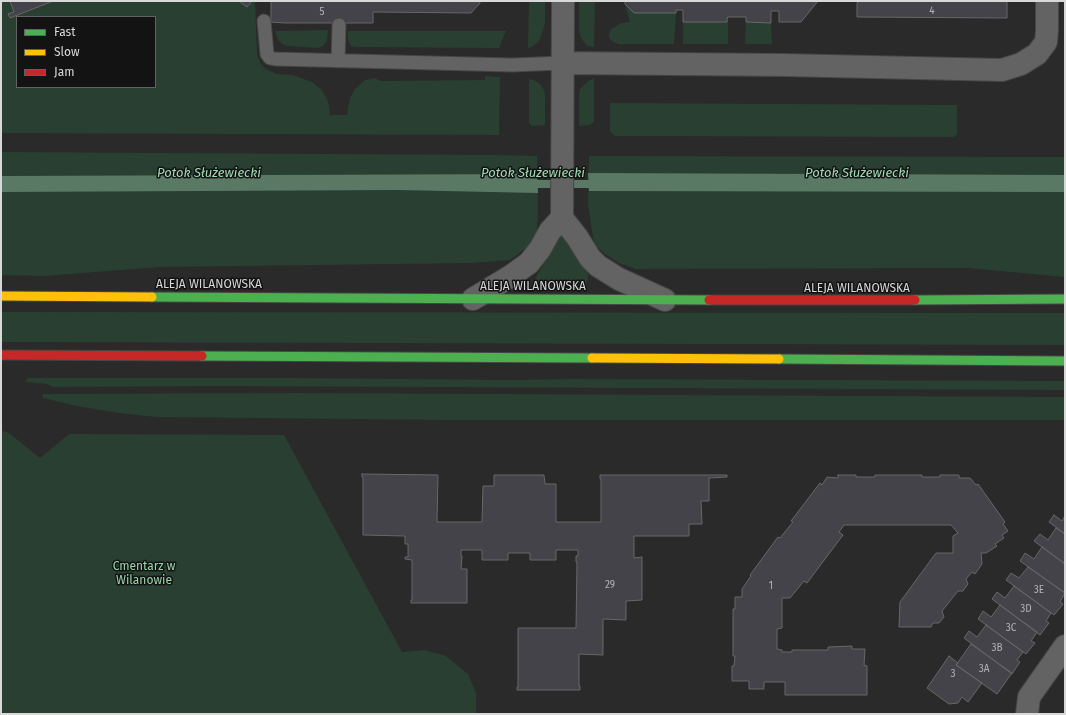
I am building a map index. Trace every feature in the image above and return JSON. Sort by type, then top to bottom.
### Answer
[{"type":"main road","name":"ALEJA WILANOWSKA","points":[[1,296],[870,301],[1065,299]]},
{"type":"main road","points":[[1,355],[1065,361]]},
{"type":"street","points":[[562,1],[562,211],[590,258],[598,266],[619,279],[664,300]]},
{"type":"street","points":[[562,63],[784,65],[1002,70],[1021,64],[1037,54],[1046,42],[1047,1]]},
{"type":"street","points":[[473,299],[511,276],[529,263],[540,249],[562,211]]},
{"type":"street","points":[[1027,714],[1029,697],[1065,646]]},
{"type":"lane","points":[[264,21],[267,54],[270,58],[281,60],[512,65],[562,63]]},
{"type":"lane","points":[[338,61],[340,25]]},
{"type":"green space","points":[[1,1],[10,1],[14,12],[53,1],[239,1],[247,7],[252,1],[255,1],[257,54],[260,63],[266,69],[276,74],[293,75],[312,82],[321,89],[327,99],[330,115],[347,115],[350,98],[355,89],[365,80],[375,78],[380,81],[485,80],[485,76],[500,77],[499,135],[1,133]]},
{"type":"green space","points":[[529,1],[545,1],[545,22],[539,41],[528,48]]},
{"type":"green space","points":[[579,1],[595,1],[594,47],[587,46],[581,38],[579,32]]},
{"type":"green space","points":[[625,4],[634,13],[676,13],[674,44],[618,44],[612,41],[609,36],[610,30],[621,23],[630,22]]},
{"type":"green space","points":[[728,17],[728,44],[683,44],[683,22],[726,22]]},
{"type":"green space","points":[[746,22],[771,23],[772,44],[745,44]]},
{"type":"green space","points":[[328,30],[327,41],[323,46],[318,48],[288,46],[282,44],[278,40],[275,31]]},
{"type":"green space","points":[[348,31],[506,31],[499,48],[355,47],[351,46],[348,39]]},
{"type":"green space","points":[[594,78],[594,122],[590,125],[579,126],[580,89],[588,81]]},
{"type":"green space","points":[[529,79],[540,84],[544,90],[545,125],[532,126],[529,122]]},
{"type":"green space","points":[[610,103],[957,105],[957,134],[954,137],[616,136],[610,131]]},
{"type":"green space","points":[[1,152],[537,156],[537,232],[527,247],[510,260],[471,263],[160,267],[44,276],[1,275]]},
{"type":"green space","points":[[589,156],[1065,157],[1065,277],[968,268],[636,269],[619,263],[595,245],[588,204]]},
{"type":"green space","points":[[562,232],[588,274],[586,284],[532,284]]},
{"type":"green space","points":[[1,312],[1065,313],[1065,345],[1,342]]},
{"type":"green space","points":[[28,378],[1065,381],[1065,390],[216,386],[53,387],[47,384],[25,382]]},
{"type":"green space","points":[[299,393],[1065,397],[1065,420],[450,420],[156,417],[77,406],[43,398],[43,394]]},
{"type":"green space","name":"Cmentarz w Wilanowie","points":[[1,430],[9,433],[40,458],[69,434],[284,435],[402,652],[425,650],[446,656],[468,674],[476,693],[476,714],[1,714]]},
{"type":"shaded area","points":[[588,173],[1065,175],[1065,192],[589,191]]},
{"type":"shaded area","points":[[537,174],[538,193],[398,190],[1,192],[1,176]]},
{"type":"building","points":[[10,1],[53,1],[10,18],[8,14],[14,12]]},
{"type":"building","points":[[239,1],[252,1],[247,7]]},
{"type":"building","points":[[271,1],[480,1],[480,3],[471,13],[373,12],[373,23],[285,23],[271,22]]},
{"type":"building","points":[[625,1],[818,1],[801,22],[779,22],[779,11],[771,11],[771,23],[746,22],[746,17],[728,17],[727,22],[683,22],[683,10],[676,10],[676,13],[634,13],[625,4]]},
{"type":"building","points":[[858,1],[1007,1],[1007,18],[857,17]]},
{"type":"building","points":[[362,474],[438,475],[437,522],[482,522],[483,486],[494,486],[494,475],[544,475],[545,484],[556,484],[556,522],[601,522],[600,475],[727,475],[727,477],[709,478],[709,501],[701,501],[702,524],[689,524],[689,536],[634,536],[634,558],[642,557],[642,600],[626,601],[626,620],[603,619],[603,655],[579,654],[580,690],[517,690],[518,628],[576,628],[576,556],[578,556],[578,550],[556,550],[556,560],[530,560],[530,553],[508,553],[508,560],[482,560],[482,550],[461,550],[461,569],[467,569],[467,603],[411,603],[412,560],[405,559],[405,557],[408,557],[408,544],[405,544],[405,536],[363,535]]},
{"type":"building","points":[[838,475],[875,477],[875,475],[922,475],[922,477],[940,477],[940,475],[959,475],[959,478],[970,478],[976,485],[978,484],[1005,522],[1003,524],[1008,531],[1002,535],[1004,538],[995,544],[997,546],[986,553],[981,553],[982,564],[975,574],[972,572],[966,579],[968,584],[963,591],[958,591],[942,611],[944,617],[939,623],[933,623],[931,627],[899,627],[900,602],[936,553],[953,553],[953,536],[958,533],[951,525],[844,525],[839,532],[843,535],[807,583],[804,581],[790,598],[782,598],[782,628],[777,629],[777,649],[782,650],[782,652],[792,652],[792,650],[828,650],[828,647],[852,646],[852,649],[865,649],[864,665],[867,666],[867,695],[785,695],[785,682],[764,682],[764,689],[749,689],[749,681],[732,681],[732,666],[734,666],[735,656],[733,656],[733,609],[735,609],[735,597],[742,597],[742,589],[751,576],[750,575],[778,537],[780,538],[793,522],[791,521],[820,483],[822,485],[827,477],[838,478]]},
{"type":"building","points":[[1054,515],[1062,521],[1065,516],[1065,534],[1049,522]]},
{"type":"building","points":[[1056,528],[1065,534],[1065,564],[1034,541],[1040,534],[1048,540]]},
{"type":"building","points":[[1042,547],[1065,564],[1065,593],[1020,561],[1025,553],[1034,559]]},
{"type":"building","points":[[1028,567],[1065,593],[1060,602],[1063,604],[1054,615],[1006,580],[1011,573],[1019,578]]},
{"type":"building","points":[[1014,586],[1051,613],[1046,621],[1049,623],[1040,635],[992,599],[997,592],[1005,598]]},
{"type":"building","points":[[1000,605],[1037,632],[1031,641],[1035,643],[1026,654],[978,619],[983,611],[991,617]]},
{"type":"building","points":[[986,625],[1023,652],[1017,660],[1020,662],[1012,674],[964,638],[969,631],[977,637]]},
{"type":"building","points":[[971,644],[1012,673],[997,694],[956,665]]},
{"type":"building","points":[[949,656],[958,663],[956,665],[982,683],[968,702],[962,697],[958,703],[949,704],[927,688]]},
{"type":"waterway","name":"Potok Służewiecki","points":[[528,184],[598,184]]},
{"type":"traffic: fast","points":[[152,297],[709,300]]},
{"type":"traffic: fast","points":[[915,300],[1065,299]]},
{"type":"traffic: fast","points":[[202,356],[592,358]]},
{"type":"traffic: fast","points":[[779,359],[1065,361]]},
{"type":"traffic: slow","points":[[1,296],[152,297]]},
{"type":"traffic: slow","points":[[592,358],[779,359]]},
{"type":"traffic: jam","points":[[709,300],[915,300]]},
{"type":"traffic: jam","points":[[1,355],[202,356]]}]
